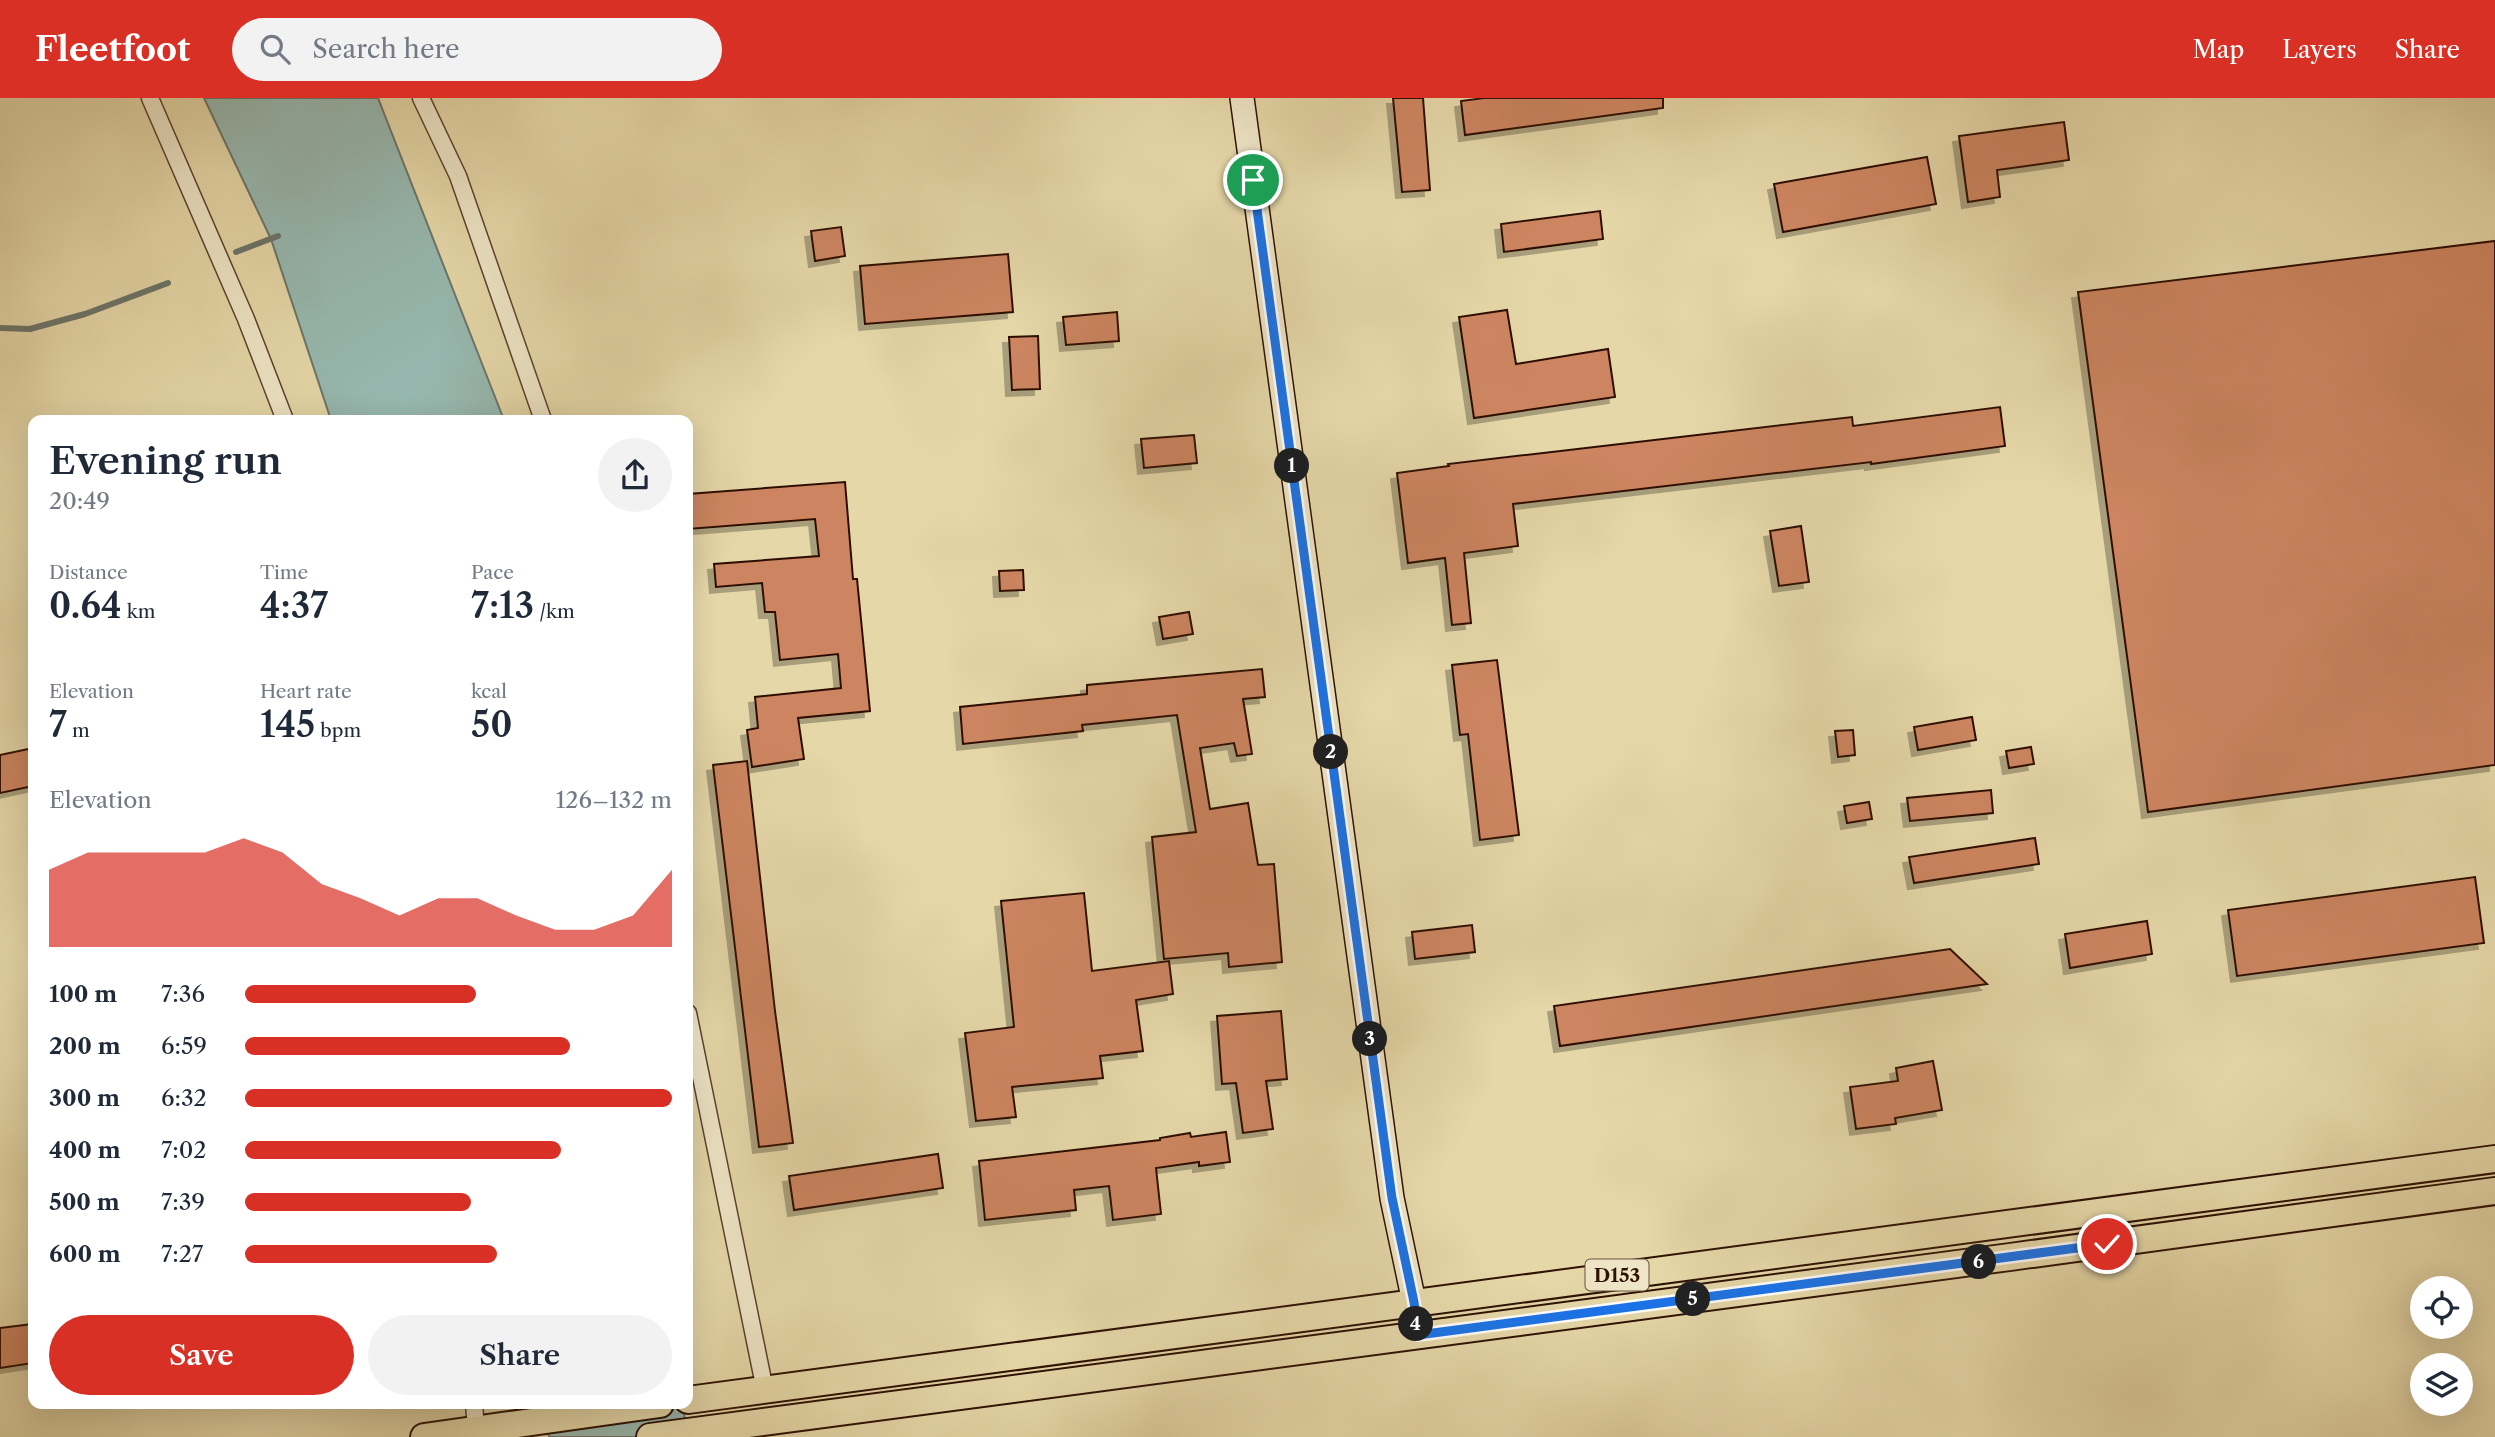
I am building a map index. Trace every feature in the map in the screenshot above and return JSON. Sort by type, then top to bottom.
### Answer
[{"type":"main road","points":[[1242,98],[1392,1198],[1414,1302],[1418,1335]]},
{"type":"main road","name":"D153","points":[[693,1399],[2495,1159]]},
{"type":"main road","name":"D153","points":[[650,1437],[754,1428],[1418,1335],[2010,1258],[2495,1191]]},
{"type":"main road","points":[[424,1437],[475,1416],[507,1424],[622,1409]]},
{"type":"street","points":[[150,98],[246,319],[283,415]]},
{"type":"street","points":[[421,98],[458,176],[541,415]]},
{"type":"street","points":[[693,1043],[752,1391]]},
{"type":"water","points":[[204,98],[378,98],[502,415],[329,415],[271,239]]},
{"type":"water","points":[[546,1409],[684,1409],[687,1437],[549,1437]]},
{"type":"building","points":[[1393,98],[1423,98],[1430,190],[1402,192]]},
{"type":"building","points":[[1484,98],[1663,98],[1663,108],[1465,135],[1461,101]]},
{"type":"building","points":[[2064,122],[2069,160],[1997,170],[2000,197],[1968,202],[1959,136]]},
{"type":"building","points":[[1927,157],[1936,204],[1783,232],[1774,184]]},
{"type":"building","points":[[1600,211],[1603,239],[1504,252],[1501,224]]},
{"type":"building","points":[[841,227],[845,256],[815,261],[811,231]]},
{"type":"building","points":[[2495,241],[2495,765],[2148,812],[2078,292]]},
{"type":"building","points":[[1008,254],[1013,312],[865,324],[860,266]]},
{"type":"building","points":[[1507,310],[1516,364],[1608,349],[1615,397],[1474,418],[1459,317]]},
{"type":"building","points":[[1117,312],[1119,341],[1066,345],[1063,317]]},
{"type":"building","points":[[1038,336],[1040,389],[1012,390],[1009,337]]},
{"type":"building","points":[[2000,407],[2005,446],[1871,464],[1513,504],[1518,546],[1464,553],[1471,623],[1452,625],[1445,558],[1408,563],[1397,473],[1449,466],[1448,464],[1852,417],[1853,426]]},
{"type":"building","points":[[1194,435],[1197,463],[1144,468],[1141,439]]},
{"type":"building","points":[[845,482],[853,579],[857,579],[870,711],[798,718],[804,759],[752,767],[747,730],[758,728],[755,697],[841,688],[838,654],[780,660],[775,612],[765,612],[762,583],[716,587],[714,564],[819,556],[815,519],[693,529],[693,494]]},
{"type":"building","points":[[1801,526],[1809,582],[1779,586],[1770,531]]},
{"type":"building","points":[[1023,570],[1024,590],[1000,591],[999,571]]},
{"type":"building","points":[[1189,612],[1193,634],[1163,639],[1159,617]]},
{"type":"building","points":[[1497,660],[1519,835],[1480,840],[1468,734],[1460,735],[1452,665]]},
{"type":"building","points":[[1262,669],[1265,697],[1243,699],[1252,754],[1237,756],[1234,743],[1200,748],[1210,809],[1248,803],[1258,865],[1274,864],[1282,962],[1229,967],[1228,953],[1164,959],[1152,837],[1196,832],[1177,715],[1082,725],[1083,731],[963,744],[960,707],[1087,694],[1087,685]]},
{"type":"building","points":[[1972,717],[1976,740],[1918,750],[1914,727]]},
{"type":"building","points":[[1853,730],[1855,755],[1838,757],[1835,731]]},
{"type":"building","points":[[2031,747],[2034,764],[2009,768],[2006,751]]},
{"type":"building","points":[[28,749],[28,787],[0,793],[0,755]]},
{"type":"building","points":[[747,761],[793,1143],[759,1147],[713,765]]},
{"type":"building","points":[[1991,790],[1993,813],[1910,821],[1907,798]]},
{"type":"building","points":[[1869,802],[1872,819],[1847,823],[1844,806]]},
{"type":"building","points":[[2035,838],[2039,864],[1914,883],[1909,857]]},
{"type":"building","points":[[2475,877],[2484,943],[2237,976],[2228,910]]},
{"type":"building","points":[[1084,893],[1092,971],[1169,961],[1173,994],[1136,1000],[1143,1051],[1100,1056],[1103,1078],[1012,1087],[1016,1117],[976,1121],[965,1033],[1014,1027],[1001,901]]},
{"type":"building","points":[[2147,921],[2152,954],[2070,968],[2065,934]]},
{"type":"building","points":[[1472,925],[1475,952],[1415,959],[1412,932]]},
{"type":"building","points":[[1950,949],[1987,984],[1560,1046],[1554,1006]]},
{"type":"building","points":[[1281,1011],[1287,1079],[1266,1081],[1273,1129],[1243,1133],[1236,1083],[1222,1084],[1217,1016]]},
{"type":"building","points":[[1933,1061],[1942,1110],[1895,1118],[1896,1124],[1856,1129],[1850,1087],[1898,1081],[1896,1068]]},
{"type":"building","points":[[1226,1132],[1230,1162],[1199,1166],[1199,1162],[1156,1168],[1161,1214],[1113,1220],[1109,1186],[1074,1190],[1076,1210],[985,1220],[979,1161],[1160,1140],[1190,1133],[1191,1137]]},
{"type":"building","points":[[938,1154],[943,1188],[794,1210],[789,1176]]},
{"type":"building","points":[[28,1325],[28,1364],[0,1368],[0,1328]]},
{"type":"waterway","points":[[236,252],[278,236]]},
{"type":"waterway","points":[[0,328],[30,329],[85,314],[168,283]]},
{"type":"route","points":[[1253,180],[1392,1198],[1414,1302],[1418,1335],[2107,1244]]}]
